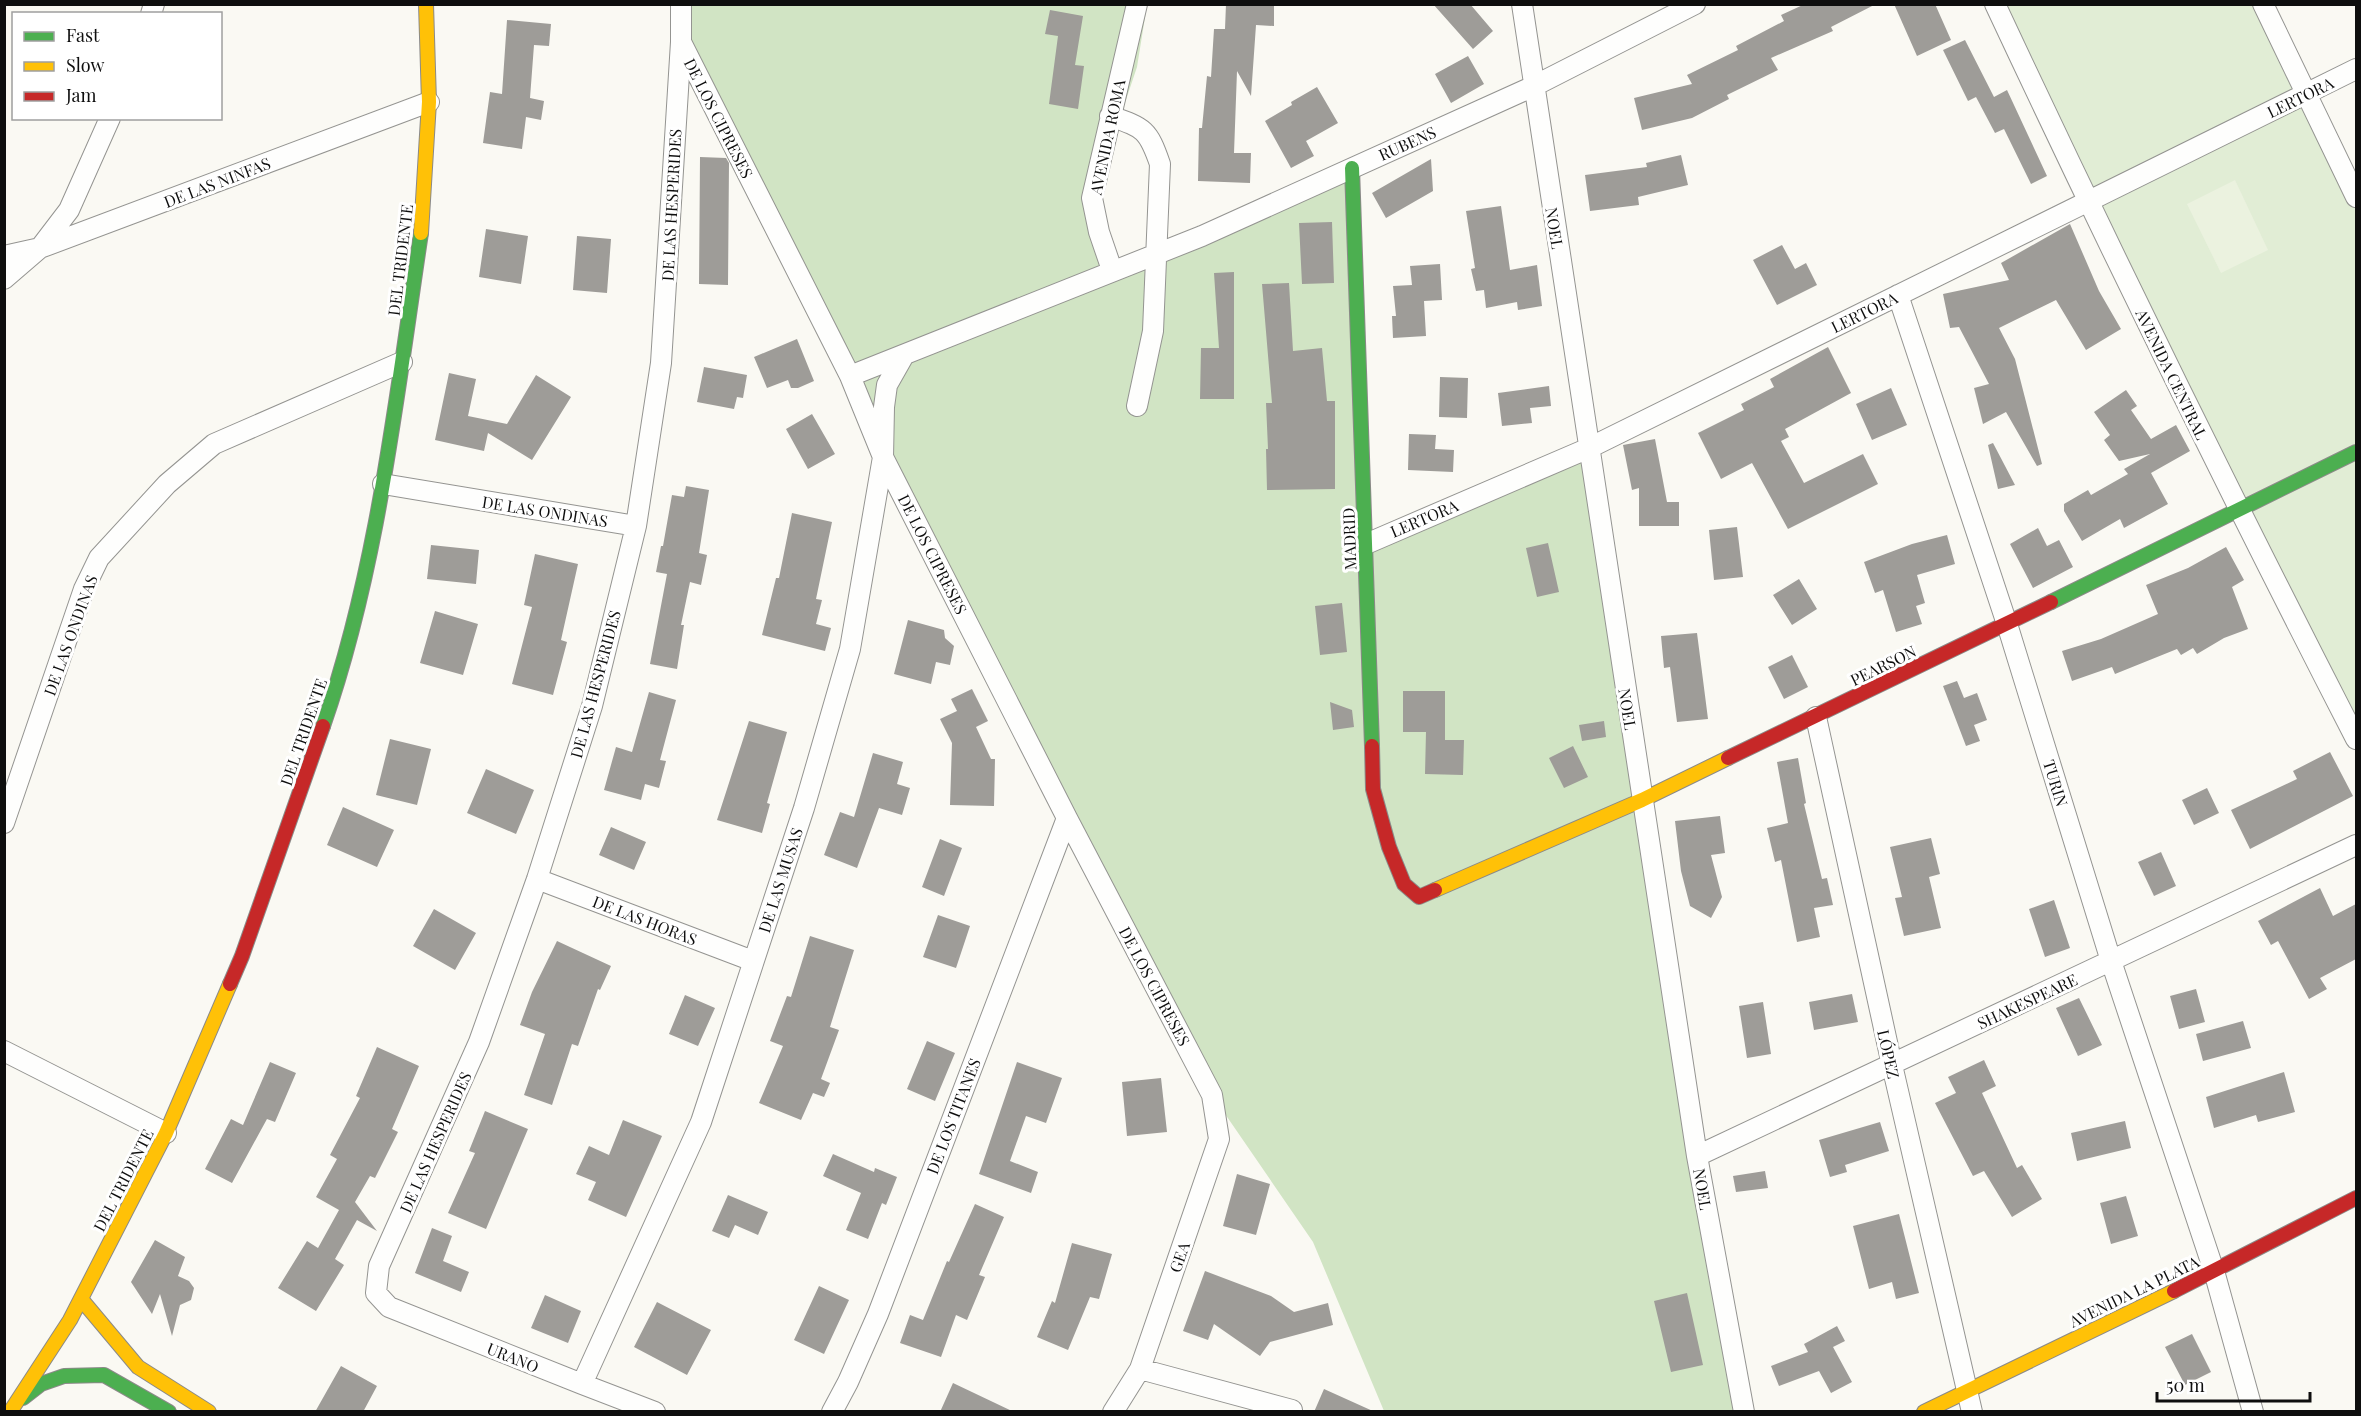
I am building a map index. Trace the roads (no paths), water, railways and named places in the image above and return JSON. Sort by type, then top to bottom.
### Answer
[{"type":"main road","name":"DEL TRIDENTE","points":[[13,1407],[81,1299],[166,1133],[242,956],[333,697],[365,580],[383,484],[423,222],[429,102],[426,4]]},
{"type":"main road","name":"MADRID","points":[[1352,168],[1373,789],[1389,847],[1404,884],[1419,897]]},
{"type":"main road","name":"PEARSON","points":[[1419,897],[1642,801],[2239,512],[2356,452]]},
{"type":"main road","name":"AVENIDA LA PLATA","points":[[1924,1412],[2214,1271],[2356,1198]]},
{"type":"main road","points":[[81,1299],[138,1367],[209,1412]]},
{"type":"main road","points":[[13,1407],[41,1384],[64,1376],[104,1375],[169,1412]]},
{"type":"street","name":"DE LOS CIPRESES","points":[[681,4],[681,42],[850,376],[884,457],[1067,818],[1212,1095]]},
{"type":"street","name":"AVENIDA ROMA","points":[[1112,270],[1099,232],[1092,198],[1137,4]]},
{"type":"street","name":"NOEL","points":[[1522,4],[1697,1156],[1743,1412]]},
{"type":"street","name":"RUBENS","points":[[850,376],[1202,236],[1534,86],[1695,4]]},
{"type":"street","name":"AVENIDA CENTRAL","points":[[1995,4],[2087,201],[2239,512],[2356,739]]},
{"type":"street","points":[[2263,4],[2356,197]]},
{"type":"street","name":"DE LAS HESPERIDES","points":[[376,1293],[379,1266],[480,1042],[537,879],[592,706],[636,526],[661,363],[681,42]]},
{"type":"street","name":"LERTORA","points":[[1366,543],[1589,448],[2356,69]]},
{"type":"street","name":"DE LAS NINFAS","points":[[4,256],[40,248],[429,102]]},
{"type":"street","points":[[1110,116],[1141,127],[1153,141],[1160,164],[1153,331],[1137,406]]},
{"type":"street","points":[[4,279],[40,248],[69,210],[109,120]]},
{"type":"street","name":"TURIN","points":[[1898,295],[2007,624],[2111,961],[2214,1271],[2253,1412]]},
{"type":"street","name":"DE LAS MUSAS","points":[[582,1384],[701,1122],[804,808],[850,649],[884,457],[884,407],[887,385],[904,354]]},
{"type":"street","name":"DE LAS ONDINAS","points":[[4,823],[84,589],[99,558],[167,483],[214,444],[402,362]]},
{"type":"street","name":"DE LAS ONDINAS","points":[[383,484],[636,526]]},
{"type":"street","name":"LÓPEZ","points":[[1815,717],[1972,1412]]},
{"type":"street","name":"DE LOS TITANES","points":[[832,1412],[878,1314],[1067,818]]},
{"type":"street","name":"SHAKESPEARE","points":[[1697,1156],[2356,844]]},
{"type":"street","name":"DE LAS HORAS","points":[[537,879],[753,961]]},
{"type":"street","points":[[4,1051],[166,1133]]},
{"type":"street","name":"GEA","points":[[1113,1412],[1140,1368],[1219,1139],[1212,1095]]},
{"type":"street","name":"URANO","points":[[376,1293],[389,1307],[655,1412]]},
{"type":"street","points":[[1140,1368],[1292,1410]]}]
